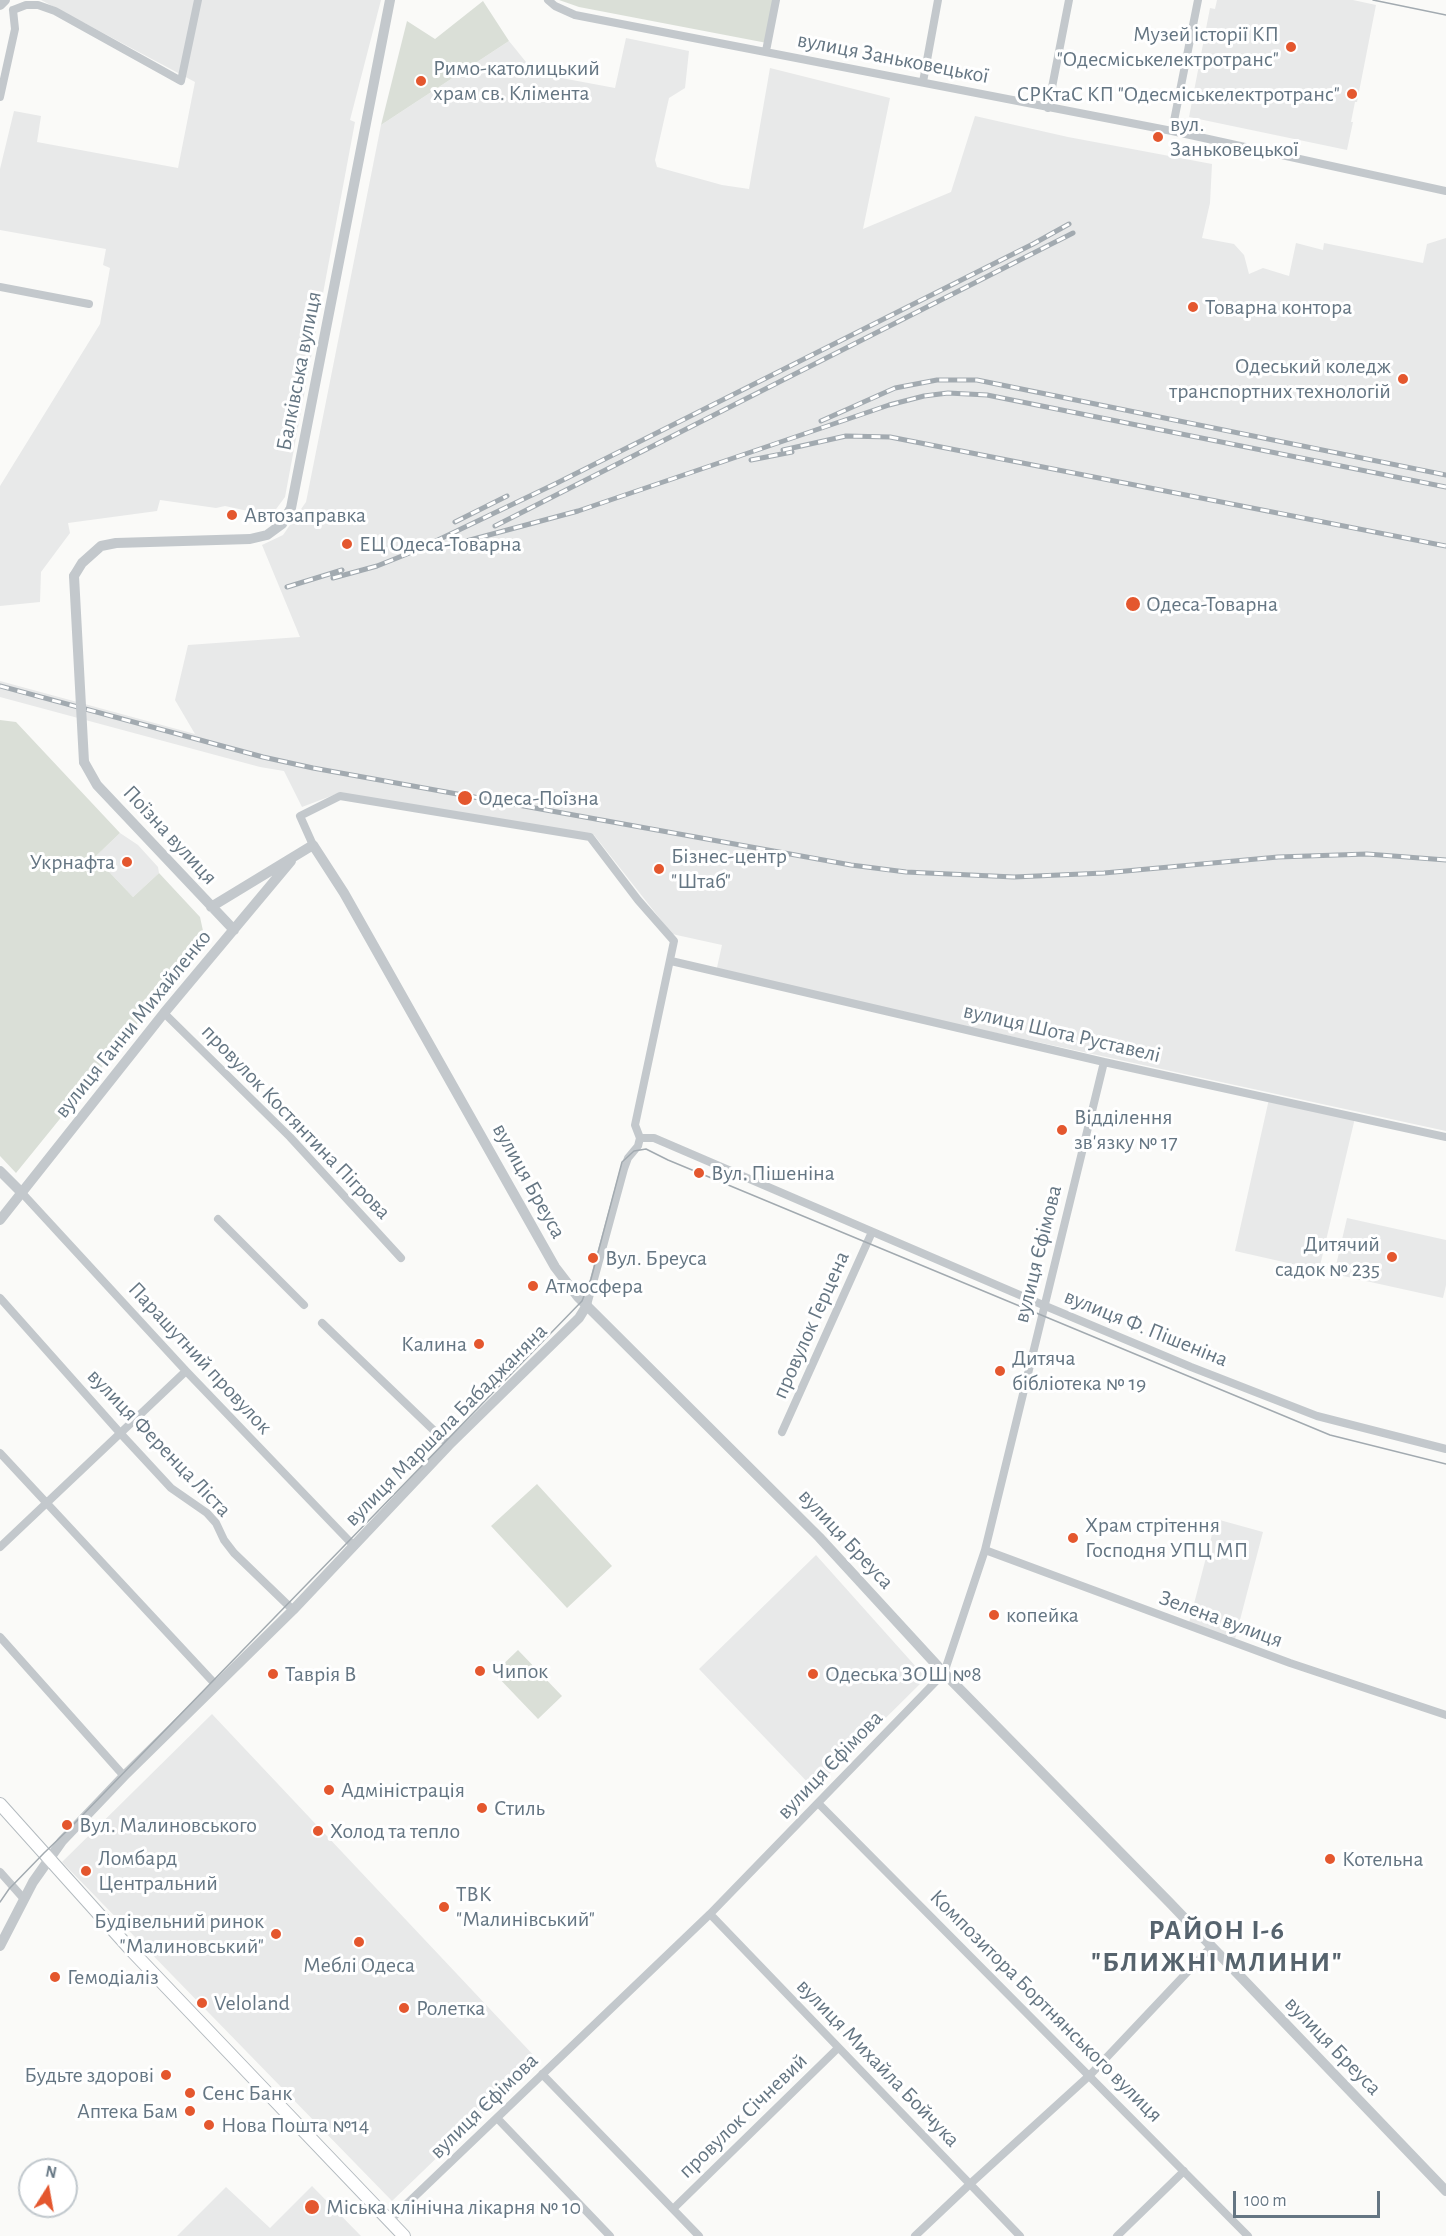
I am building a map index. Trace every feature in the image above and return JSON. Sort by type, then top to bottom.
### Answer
[{"type":"main road","points":[[0,1804],[131,1950],[404,2236]]},
{"type":"street","points":[[5,0],[0,4],[13,10],[26,5],[39,5],[55,11],[181,81],[198,0]]},
{"type":"street","name":"Балківська вулиця","points":[[84,762],[74,576],[82,563],[101,546],[116,543],[250,539],[267,534],[282,524],[291,508],[390,0]]},
{"type":"street","name":"вулиця Заньковецької","points":[[548,0],[555,6],[575,15],[1172,131],[1446,191]]},
{"type":"street","points":[[766,51],[776,0]]},
{"type":"street","points":[[923,82],[939,0]]},
{"type":"street","points":[[1048,108],[1069,0]]},
{"type":"street","points":[[1172,131],[1198,0]]},
{"type":"street","points":[[0,97],[15,30],[13,10]]},
{"type":"street","points":[[0,287],[89,303]]},
{"type":"street","name":"Поїзна вулиця","points":[[84,762],[97,785],[234,930]]},
{"type":"street","name":"вулиця Маршала Бабаджаняна","points":[[0,1946],[24,1899],[62,1841],[216,1684],[293,1610],[449,1445],[579,1318],[587,1305],[624,1169],[628,1158],[638,1146],[640,1138],[636,1125],[674,940],[638,900],[590,837],[340,796],[300,816],[313,845]]},
{"type":"street","name":"вулиця Ганни Михайленко","points":[[211,907],[313,845]]},
{"type":"street","name":"вулиця Бреуса","points":[[313,845],[345,893],[555,1267],[578,1297],[819,1537],[944,1673],[1446,2191]]},
{"type":"street","name":"вулиця Ганни Михайленко","points":[[0,1220],[164,1013],[297,854]]},
{"type":"street","name":"вулиця Шота Руставелі","points":[[671,961],[1104,1062],[1446,1137]]},
{"type":"street","name":"провулок Костянтина Пігрова","points":[[164,1013],[290,1137],[401,1258]]},
{"type":"street","name":"вулиця Єфімова","points":[[389,2221],[710,1914],[944,1673],[985,1550],[1104,1062]]},
{"type":"street","name":"вулиця Ф. Пішеніна","points":[[640,1138],[654,1137],[1043,1305],[1191,1367],[1317,1416],[1446,1449]]},
{"type":"street","points":[[0,1171],[22,1193]]},
{"type":"street","name":"Парашутний провулок","points":[[22,1193],[186,1371],[354,1546]]},
{"type":"street","points":[[218,1219],[304,1305]]},
{"type":"street","name":"провулок Герцена","points":[[782,1432],[872,1232]]},
{"type":"street","name":"вулиця Ференца Ліста","points":[[0,1298],[171,1488],[207,1513],[216,1523],[224,1540],[234,1553],[293,1610]]},
{"type":"street","points":[[322,1323],[449,1445]]},
{"type":"street","points":[[0,1547],[186,1371]]},
{"type":"street","points":[[0,1453],[216,1684]]},
{"type":"street","name":"Зелена вулиця","points":[[985,1550],[1290,1663],[1446,1715]]},
{"type":"street","points":[[0,1637],[124,1776]]},
{"type":"street","name":"Композитора Бортнянського вулиця","points":[[818,1803],[1248,2236]]},
{"type":"street","points":[[0,1872],[24,1899]]},
{"type":"street","name":"вулиця Михайла Бойчука","points":[[710,1914],[1020,2236]]},
{"type":"street","points":[[915,2236],[1090,2075],[1211,1947]]},
{"type":"street","name":"провулок Січневий","points":[[673,2210],[838,2048]]},
{"type":"street","points":[[542,2074],[699,2236]]},
{"type":"street","points":[[497,2118],[610,2236]]},
{"type":"street","points":[[1117,2236],[1184,2171]]},
{"type":"shaded area","points":[[41,0],[381,0],[350,120],[355,122],[285,497],[271,516],[225,506],[216,508],[160,500],[157,511],[68,523],[70,533],[41,572],[40,602],[0,606],[0,486],[100,324],[110,268],[103,265],[106,249],[0,230],[0,169],[14,111],[41,116],[37,142],[178,168],[195,82]]},
{"type":"shaded area","points":[[559,0],[774,0],[767,43],[579,7]]},
{"type":"shaded area","points":[[1217,0],[1353,0],[1376,5],[1347,150],[1189,117],[1210,8],[1215,9]]},
{"type":"shaded area","points":[[483,1],[509,41],[381,125],[407,21],[435,39]]},
{"type":"shaded area","points":[[626,38],[689,51],[685,88],[669,98],[655,160],[657,167],[722,185],[749,189],[770,68],[890,98],[863,229],[951,192],[975,116],[1068,137],[1212,164],[1210,203],[1202,238],[1234,244],[1244,255],[1249,274],[1263,268],[1289,276],[1296,243],[1323,250],[1324,243],[1423,263],[1427,244],[1446,238],[1446,1131],[716,972],[722,945],[672,934],[594,835],[339,793],[302,807],[284,771],[260,767],[0,697],[0,681],[195,734],[175,700],[188,645],[300,637],[262,545],[283,535],[306,502],[381,125],[509,41],[526,62],[524,71],[615,88]]},
{"type":"shaded area","points":[[0,720],[16,722],[120,833],[95,857],[133,897],[159,873],[200,917],[205,940],[16,1173],[0,1156]]},
{"type":"shaded area","name":"Укрнафта","points":[[120,833],[138,845],[158,867],[159,873],[133,897],[95,857]]},
{"type":"shaded area","points":[[1269,1099],[1355,1118],[1319,1270],[1235,1251]]},
{"type":"shaded area","name":"Дитячий садок № 235","points":[[1347,1218],[1446,1240],[1446,1285],[1443,1298],[1334,1274]]},
{"type":"shaded area","points":[[537,1484],[612,1566],[567,1608],[491,1526]]},
{"type":"shaded area","points":[[1216,1519],[1263,1532],[1235,1639],[1189,1623]]},
{"type":"shaded area","name":"Одеська ЗОШ №8","points":[[816,1555],[926,1678],[814,1789],[699,1669]]},
{"type":"shaded area","points":[[518,1650],[562,1696],[538,1719],[494,1673]]},
{"type":"shaded area","name":"Будівельний ринок \"Малиновський\"","points":[[212,1714],[538,2060],[392,2201],[62,1862]]},
{"type":"shaded area","name":"Міська клінічна лікарня № 10","points":[[312,2186],[361,2236],[177,2236],[226,2187],[270,2228]]},
{"type":"tram line","points":[[1373,0],[1446,15]]},
{"type":"tram line","points":[[0,1902],[9,1889],[582,1301],[591,1279],[622,1162],[634,1151],[646,1149],[1330,1435],[1446,1464]]},
{"type":"railway","points":[[333,578],[377,566],[417,550],[557,483],[1069,224]]},
{"type":"railway","points":[[495,526],[1073,233]]},
{"type":"railway","points":[[821,421],[895,388],[937,380],[977,380],[1446,475]]},
{"type":"railway","points":[[444,547],[578,511],[889,405],[924,396],[948,393],[987,395],[1446,487]]},
{"type":"railway","points":[[783,450],[846,436],[890,437],[1446,546]]},
{"type":"railway","points":[[751,460],[792,452]]},
{"type":"railway","points":[[455,522],[507,496]]},
{"type":"railway","points":[[287,587],[342,570]]},
{"type":"railway","points":[[0,686],[263,757],[313,768],[851,865],[906,872],[1014,877],[1104,873],[1278,857],[1367,854],[1446,860]]},
{"type":"place","name":"Музей історії КП \"Одесміськелектротранс\"","points":[[1291,47]]},
{"type":"place","name":"Римо-католицький храм св. Клімента","points":[[421,81]]},
{"type":"place","name":"СРКтаС КП \"Одесміськелектротранс\"","points":[[1352,94]]},
{"type":"place","name":"вул. Заньковецької","points":[[1158,137]]},
{"type":"place","name":"Товарна контора","points":[[1193,307]]},
{"type":"place","name":"Одеський коледж транспортних технологій","points":[[1403,379]]},
{"type":"place","name":"Автозаправка","points":[[232,515]]},
{"type":"place","name":"ЕЦ Одеса-Товарна","points":[[347,544]]},
{"type":"place","name":"Одеса-Товарна","points":[[1133,604]]},
{"type":"place","name":"Одеса-Поїзна","points":[[465,798]]},
{"type":"place","name":"Укрнафта","points":[[127,862]]},
{"type":"place","name":"Бізнес-центр \"Штаб\"","points":[[659,869]]},
{"type":"place","name":"Відділення зв'язку № 17","points":[[1062,1130]]},
{"type":"place","name":"Вул. Пішеніна","points":[[699,1173]]},
{"type":"place","name":"Дитячий садок № 235","points":[[1392,1257]]},
{"type":"place","name":"Вул. Бреуса","points":[[593,1258]]},
{"type":"place","name":"Атмосфера","points":[[533,1286]]},
{"type":"place","name":"Калина","points":[[479,1344]]},
{"type":"place","name":"Дитяча бібліотека № 19","points":[[1000,1371]]},
{"type":"place","name":"Храм стрітення Господня УПЦ МП","points":[[1073,1538]]},
{"type":"place","name":"копейка","points":[[994,1615]]},
{"type":"place","name":"Чипок","points":[[480,1671]]},
{"type":"place","name":"Таврія В","points":[[273,1674]]},
{"type":"place","name":"Одеська ЗОШ №8","points":[[813,1674]]},
{"type":"place","name":"Адміністрація","points":[[329,1790]]},
{"type":"place","name":"Стиль","points":[[482,1808]]},
{"type":"place","name":"Вул. Малиновського","points":[[67,1825]]},
{"type":"place","name":"Холод та тепло","points":[[318,1831]]},
{"type":"place","name":"Котельна","points":[[1330,1859]]},
{"type":"place","name":"Ломбард Центральний","points":[[86,1871]]},
{"type":"place","name":"ТВК \"Малинівський\"","points":[[444,1907]]},
{"type":"place","name":"Будівельний ринок \"Малиновський\"","points":[[276,1934]]},
{"type":"place","name":"Меблі Одеса","points":[[359,1942]]},
{"type":"place","name":"Гемодіаліз","points":[[55,1977]]},
{"type":"place","name":"Veloland","points":[[202,2003]]},
{"type":"place","name":"Ролетка","points":[[404,2008]]},
{"type":"place","name":"Будьте здорові","points":[[166,2075]]},
{"type":"place","name":"Сенс Банк","points":[[190,2093]]},
{"type":"place","name":"Аптека Бам","points":[[190,2111]]},
{"type":"place","name":"Нова Пошта №14","points":[[209,2125]]},
{"type":"place","name":"Міська клінічна лікарня № 10","points":[[312,2207]]},
{"type":"district","name":"РАЙОН І-6 \"БЛИЖНІ МЛИНИ\"","points":[[1217,1947]]}]
